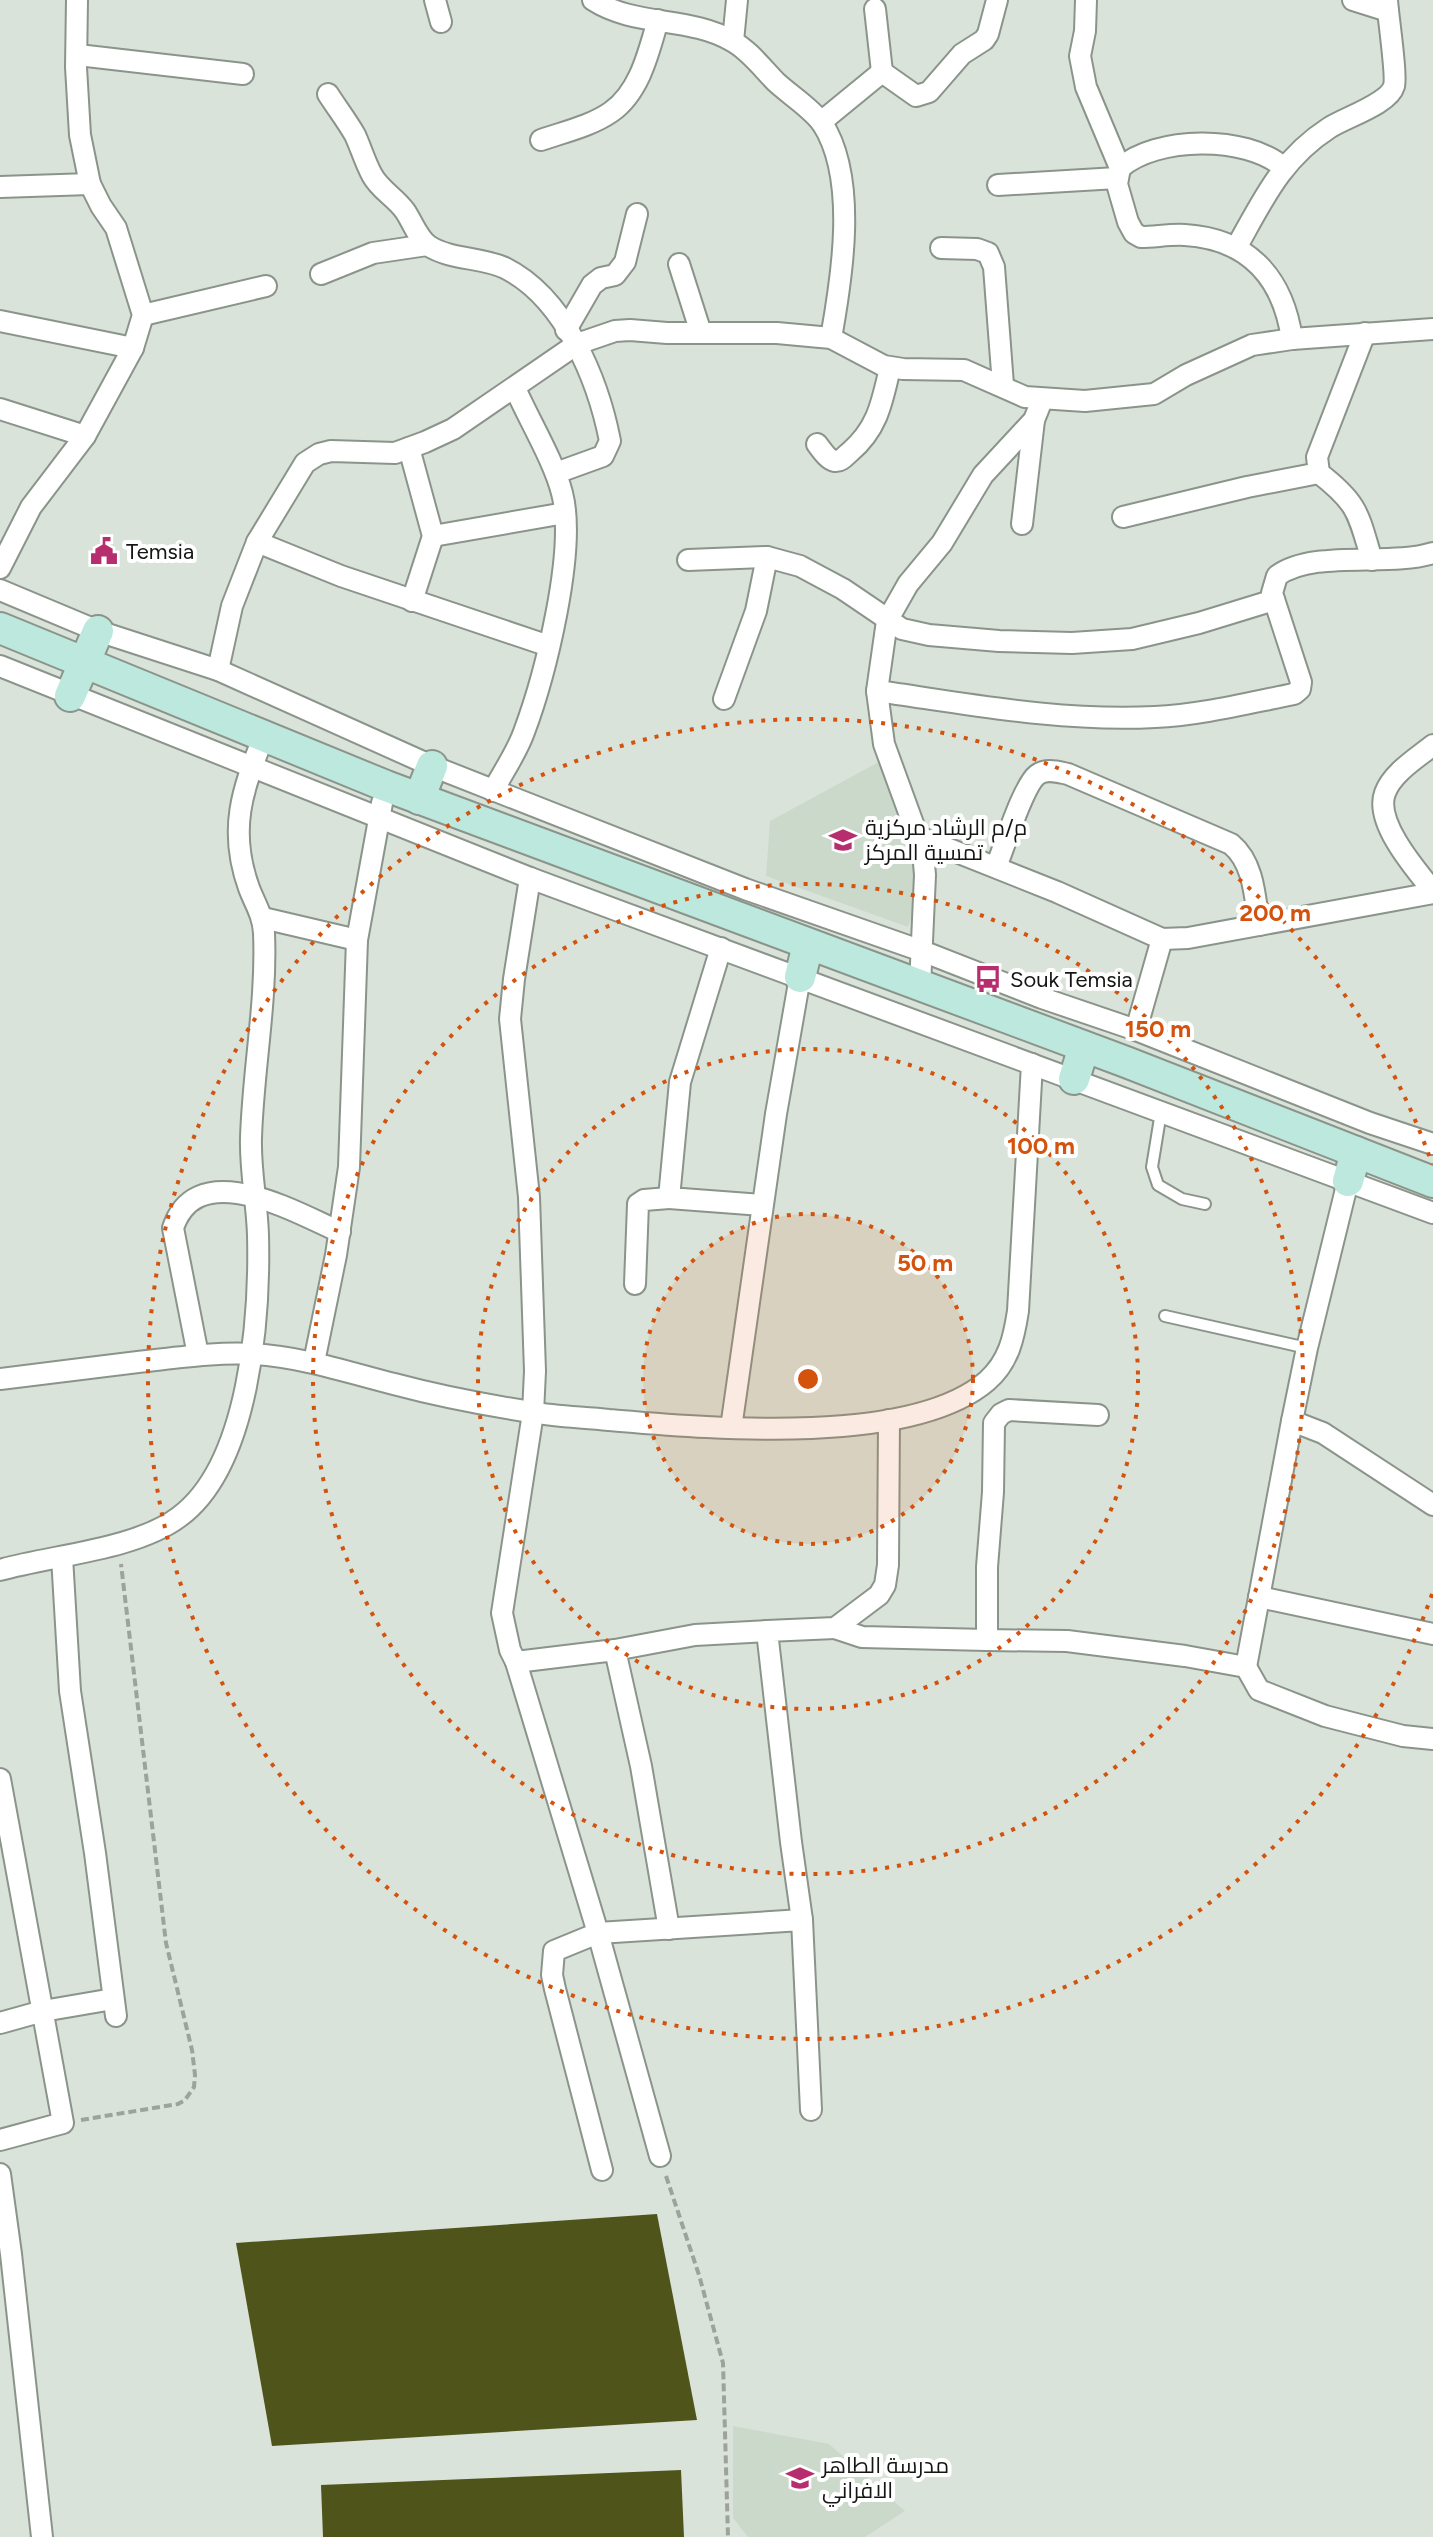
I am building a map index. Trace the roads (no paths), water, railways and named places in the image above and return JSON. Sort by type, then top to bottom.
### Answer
[{"type":"main road","points":[[0,628],[419,799],[1084,1047],[1352,1167],[1433,1182]]},
{"type":"main road","points":[[70,696],[98,631]]},
{"type":"main road","points":[[419,799],[432,766]]},
{"type":"main road","points":[[800,977],[808,945]]},
{"type":"main road","points":[[1074,1079],[1084,1047]]},
{"type":"street","points":[[0,568],[31,507],[85,436],[133,348],[143,315],[116,228],[90,184],[80,135],[77,0]]},
{"type":"street","points":[[435,0],[441,22]]},
{"type":"street","points":[[593,0],[620,13],[703,30],[733,41],[821,122],[835,153],[842,191],[843,227],[831,338]]},
{"type":"street","points":[[733,41],[737,0]]},
{"type":"street","points":[[875,9],[882,72],[916,96],[929,92],[962,54],[988,34],[997,0]]},
{"type":"street","points":[[1086,0],[1080,56],[1086,87],[1118,173],[1125,214],[1136,235],[1202,237],[1236,248],[1259,266],[1278,290],[1292,339]]},
{"type":"street","points":[[1236,248],[1283,167],[1298,150],[1330,127],[1389,96],[1395,83],[1388,5],[1353,0]]},
{"type":"street","points":[[541,140],[598,119],[624,101],[647,59],[658,20]]},
{"type":"street","points":[[78,55],[243,74]]},
{"type":"street","points":[[821,122],[882,72]]},
{"type":"street","points":[[328,94],[352,130],[373,176],[403,208],[427,245]]},
{"type":"street","points":[[998,185],[1118,173],[1143,154],[1171,146],[1199,144],[1249,149],[1265,154],[1283,167]]},
{"type":"street","points":[[0,187],[90,184]]},
{"type":"street","points":[[218,670],[232,606],[257,542],[305,463],[319,454],[345,451],[395,453],[409,448],[453,429],[515,388],[572,337],[592,285],[601,278],[615,275],[625,262],[637,214]]},
{"type":"street","points":[[321,274],[373,253],[427,245],[445,253],[504,267],[539,293],[572,337],[595,385],[610,441],[603,456],[556,473]]},
{"type":"street","points":[[941,248],[977,249],[988,253],[994,267],[1003,385]]},
{"type":"street","points":[[679,264],[701,333]]},
{"type":"street","points":[[143,315],[266,286]]},
{"type":"street","points":[[0,321],[133,348]]},
{"type":"street","points":[[572,337],[615,331],[777,333],[831,338],[859,355],[890,368],[964,370],[1025,397],[1085,401],[1154,394],[1186,375],[1252,345],[1292,339],[1433,329]]},
{"type":"street","points":[[1365,333],[1317,457],[1319,473],[1353,504],[1372,560]]},
{"type":"street","points":[[817,444],[831,461],[836,461],[860,443],[878,417],[890,368]]},
{"type":"street","points":[[493,791],[524,734],[549,646],[567,543],[563,496],[556,473],[515,388]]},
{"type":"street","points":[[1022,524],[1034,420],[1042,400]]},
{"type":"street","points":[[0,409],[85,436]]},
{"type":"street","points":[[920,986],[925,875],[919,837],[884,744],[877,691],[887,621],[908,584],[942,543],[983,475],[1034,420]]},
{"type":"street","points":[[409,448],[433,536],[412,601]]},
{"type":"street","points":[[1123,517],[1319,473]]},
{"type":"street","points":[[433,536],[565,513]]},
{"type":"street","points":[[257,542],[412,601],[549,646]]},
{"type":"street","points":[[877,691],[1020,712],[1121,718],[1171,716],[1294,694],[1300,689],[1301,682],[1274,600],[1274,580],[1285,571],[1318,563],[1433,553]]},
{"type":"street","points":[[724,699],[756,611],[767,557]]},
{"type":"street","points":[[688,560],[767,557],[800,566],[864,601],[887,621],[902,629],[929,635],[999,641],[1100,643],[1132,639],[1274,600]]},
{"type":"street","points":[[0,590],[98,631],[218,670],[432,766],[745,889],[1136,1030],[1370,1123],[1433,1144]]},
{"type":"street","points":[[0,666],[530,878],[1161,1112],[1352,1167],[1433,1213]]},
{"type":"street","points":[[0,1570],[118,1542],[155,1531],[178,1518],[194,1505],[212,1480],[232,1438],[253,1354],[257,1301],[251,1139],[266,969],[263,918],[249,888],[238,843],[242,795],[264,736]]},
{"type":"street","points":[[919,837],[1162,939],[1188,938],[1433,892],[1393,837],[1383,803],[1386,790],[1394,778],[1433,745]]},
{"type":"street","points":[[996,867],[1034,778],[1045,772],[1068,774],[1231,844],[1240,851],[1248,870],[1259,925]]},
{"type":"street","points":[[314,1362],[340,1232],[349,1167],[357,940],[386,786]]},
{"type":"street","points":[[530,878],[510,1019],[529,1197],[535,1371],[533,1413],[502,1613],[510,1650],[598,1933],[660,2156]]},
{"type":"street","points":[[263,918],[357,940]]},
{"type":"street","points":[[1136,1030],[1162,939]]},
{"type":"street","points":[[669,1198],[680,1082],[721,948]]},
{"type":"street","points":[[731,1428],[762,1205],[800,977]]},
{"type":"street","points":[[0,1379],[198,1355],[253,1354],[314,1362],[398,1385],[533,1413],[654,1424],[731,1428],[841,1426],[889,1420],[938,1407],[965,1396],[988,1380],[1005,1362],[1014,1337],[1032,1064]]},
{"type":"street","points":[[1352,1167],[1307,1348],[1246,1667],[1259,1690],[1272,1696],[1325,1716],[1403,1736],[1433,1739]]},
{"type":"street","points":[[198,1355],[173,1228],[178,1213],[190,1202],[211,1192],[255,1195],[340,1232]]},
{"type":"street","points":[[635,1284],[638,1204],[644,1200],[669,1198],[762,1205]]},
{"type":"street","points":[[987,1640],[994,1423],[1009,1410],[1098,1415]]},
{"type":"street","points":[[835,1628],[869,1604],[885,1585],[889,1420]]},
{"type":"street","points":[[1292,1421],[1323,1433],[1433,1505]]},
{"type":"street","points":[[0,2023],[43,2011],[114,2007],[95,1853],[70,1691],[62,1557]]},
{"type":"street","points":[[1259,1597],[1433,1634]]},
{"type":"street","points":[[516,1662],[615,1650],[695,1635],[835,1628],[862,1637],[1067,1641],[1246,1667]]},
{"type":"street","points":[[767,1631],[802,1920],[811,2110]]},
{"type":"street","points":[[615,1650],[641,1766],[669,1929]]},
{"type":"street","points":[[0,1779],[63,2123],[0,2140]]},
{"type":"street","points":[[602,2170],[555,1989],[554,1951],[598,1933],[802,1920]]},
{"type":"street","points":[[0,2174],[42,2537]]},
{"type":"lane","points":[[1161,1112],[1152,1167],[1158,1185],[1182,1199],[1205,1204]]},
{"type":"lane","points":[[1165,1316],[1307,1348]]},
{"type":"place","name":"Temsia","points":[[104,551]]},
{"type":"place","name":"م/م الرشاد مركزية تمسية المركز","points":[[843,840]]},
{"type":"place","name":"Souk Temsia","points":[[988,979]]},
{"type":"place","name":"مدرسة الطاهر الافراني","points":[[800,2478]]}]
